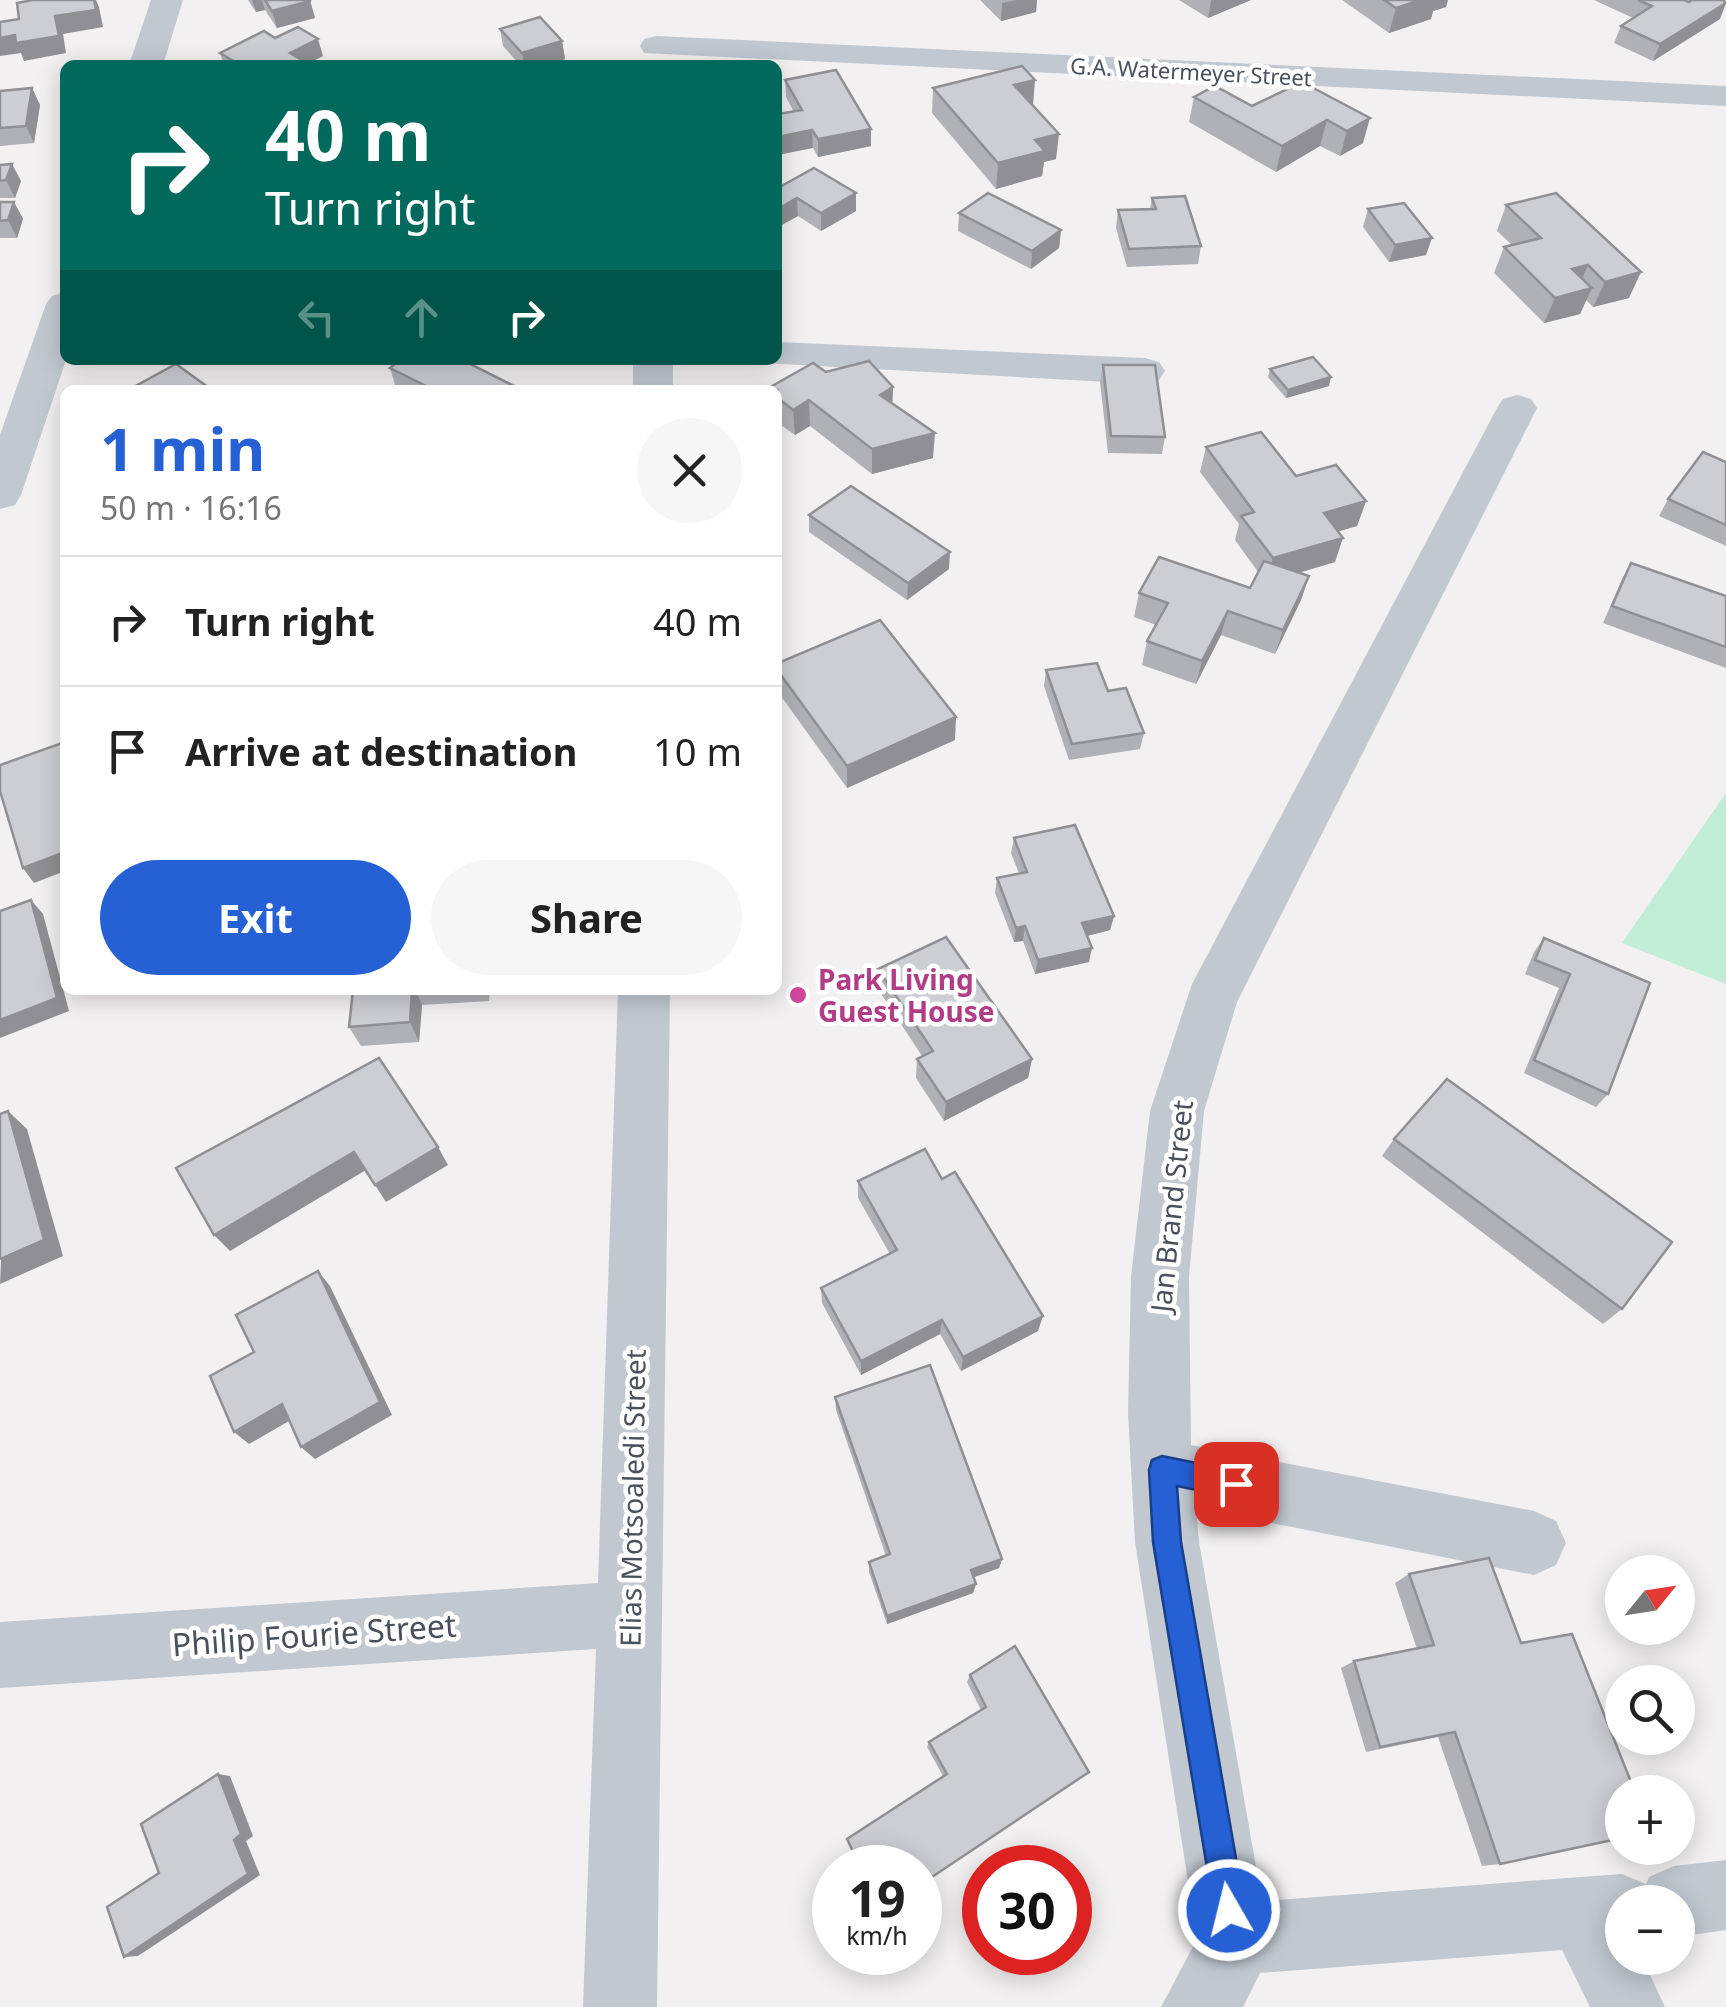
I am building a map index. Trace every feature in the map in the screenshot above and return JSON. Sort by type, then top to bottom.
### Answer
[{"type":"street","points":[[148,60],[167,0]]},
{"type":"street","name":"G.A. Watermeyer Street","points":[[657,42],[1726,96]]},
{"type":"street","points":[[0,495],[60,319]]},
{"type":"street","points":[[782,354],[1145,371]]},
{"type":"street","name":"Jan Brand Street","points":[[1232,1940],[1167,1542],[1162,1470],[1160,1277],[1175,1129],[1211,1000],[1517,408]]},
{"type":"street","name":"Elias Motsoaledi Street","points":[[620,2007],[644,995]]},
{"type":"street","points":[[1162,1470],[1534,1543]]},
{"type":"street","name":"Philip Fourie Street","points":[[0,1655],[629,1614]]},
{"type":"street","points":[[1695,1899],[1726,1895]]},
{"type":"street","points":[[1198,2007],[1225,1970],[1232,1940],[1602,1911],[1628,2007]]},
{"type":"green space","points":[[1726,793],[1726,984],[1622,943]]},
{"type":"building","points":[[94,0],[96,10],[55,16],[59,36],[16,43],[15,35],[0,38],[0,22],[19,19],[17,3]]},
{"type":"building","points":[[265,0],[310,0],[310,1],[272,11]]},
{"type":"building","points":[[1384,0],[1421,0],[1396,8]]},
{"type":"building","points":[[1638,0],[1726,3],[1660,44],[1621,26],[1652,6]]},
{"type":"building","points":[[540,17],[562,41],[522,53],[500,29]]},
{"type":"building","points":[[298,27],[318,39],[290,53],[302,60],[232,60],[220,53],[264,31],[275,38]]},
{"type":"building","points":[[1022,66],[1035,80],[1014,85],[1059,134],[1035,140],[1045,151],[998,163],[933,88]]},
{"type":"building","points":[[836,70],[871,129],[818,139],[812,130],[782,136],[782,113],[802,110],[785,80]]},
{"type":"building","points":[[1302,82],[1370,118],[1347,131],[1327,120],[1282,146],[1194,97],[1215,86],[1252,106]]},
{"type":"building","points":[[32,88],[26,126],[0,128],[0,91]]},
{"type":"building","points":[[12,164],[6,180],[0,181],[0,165]]},
{"type":"building","points":[[814,168],[856,193],[821,213],[797,198],[782,207],[782,186]]},
{"type":"building","points":[[988,193],[1061,230],[1032,251],[959,213]]},
{"type":"building","points":[[1556,193],[1641,272],[1605,282],[1588,265],[1572,269],[1592,288],[1555,298],[1504,247],[1541,238],[1506,205]]},
{"type":"building","points":[[1185,196],[1201,246],[1129,249],[1118,210],[1156,209],[1152,198]]},
{"type":"building","points":[[0,202],[14,202],[8,220],[0,221]]},
{"type":"building","points":[[1404,203],[1432,238],[1395,245],[1368,209]]},
{"type":"building","points":[[1313,357],[1331,377],[1288,390],[1270,369]]},
{"type":"building","points":[[869,361],[893,387],[880,395],[935,433],[872,449],[809,400],[793,410],[782,401],[782,385],[774,385],[813,363],[826,372]]},
{"type":"building","points":[[177,365],[205,385],[137,385]]},
{"type":"building","points":[[472,365],[512,385],[424,385],[390,368]]},
{"type":"building","points":[[1103,365],[1155,365],[1165,437],[1111,436]]},
{"type":"building","points":[[1261,432],[1296,476],[1336,465],[1366,501],[1324,513],[1343,538],[1273,558],[1241,516],[1254,512],[1206,447]]},
{"type":"building","points":[[1703,452],[1726,462],[1726,525],[1668,499]]},
{"type":"building","points":[[851,486],[950,552],[908,583],[809,515]]},
{"type":"building","points":[[1159,557],[1250,588],[1264,561],[1309,576],[1283,630],[1228,611],[1202,661],[1147,641],[1168,603],[1139,593]]},
{"type":"building","points":[[1631,563],[1726,596],[1726,647],[1612,606]]},
{"type":"building","points":[[880,620],[956,717],[847,766],[782,677],[782,661]]},
{"type":"building","points":[[1097,663],[1108,691],[1126,688],[1144,733],[1072,744],[1046,670]]},
{"type":"building","points":[[60,744],[60,854],[23,868],[0,791],[0,765]]},
{"type":"building","points":[[1075,825],[1114,916],[1082,923],[1092,948],[1038,960],[1025,926],[1016,928],[997,878],[1027,872],[1014,838]]},
{"type":"building","points":[[31,900],[57,998],[0,1020],[0,911]]},
{"type":"building","points":[[946,937],[1032,1059],[946,1102],[917,1059],[933,1051],[878,969]]},
{"type":"building","points":[[1544,938],[1650,983],[1608,1094],[1534,1060],[1570,974],[1535,960]]},
{"type":"building","points":[[352,995],[412,995],[410,1022],[349,1027]]},
{"type":"building","points":[[379,1058],[438,1147],[375,1185],[354,1152],[214,1235],[176,1168]]},
{"type":"building","points":[[1447,1079],[1672,1242],[1622,1309],[1394,1139]]},
{"type":"building","points":[[8,1111],[44,1240],[0,1259],[0,1114]]},
{"type":"building","points":[[925,1149],[942,1179],[955,1172],[1043,1316],[963,1357],[942,1320],[861,1361],[821,1288],[897,1250],[858,1181]]},
{"type":"building","points":[[318,1271],[380,1402],[301,1447],[282,1404],[234,1432],[210,1376],[254,1352],[236,1315]]},
{"type":"building","points":[[930,1365],[1002,1559],[971,1570],[976,1584],[887,1616],[869,1562],[890,1554],[835,1397]]},
{"type":"building","points":[[1489,1558],[1521,1643],[1572,1634],[1605,1717],[1605,1755],[1620,1755],[1628,1775],[1605,1775],[1605,1842],[1500,1864],[1455,1732],[1380,1747],[1354,1661],[1434,1645],[1409,1574]]},
{"type":"building","points":[[1015,1646],[1089,1772],[980,1845],[962,1845],[962,1857],[942,1870],[942,1845],[850,1845],[847,1839],[947,1774],[929,1742],[986,1707],[970,1675]]},
{"type":"building","points":[[218,1774],[241,1834],[234,1840],[248,1874],[124,1957],[107,1907],[159,1873],[141,1824]]},
{"type":"place","name":"Park Living Guest House","points":[[798,995]]},
{"type":"route","points":[[1229,1910],[1167,1542],[1162,1470],[1236,1484]]}]
